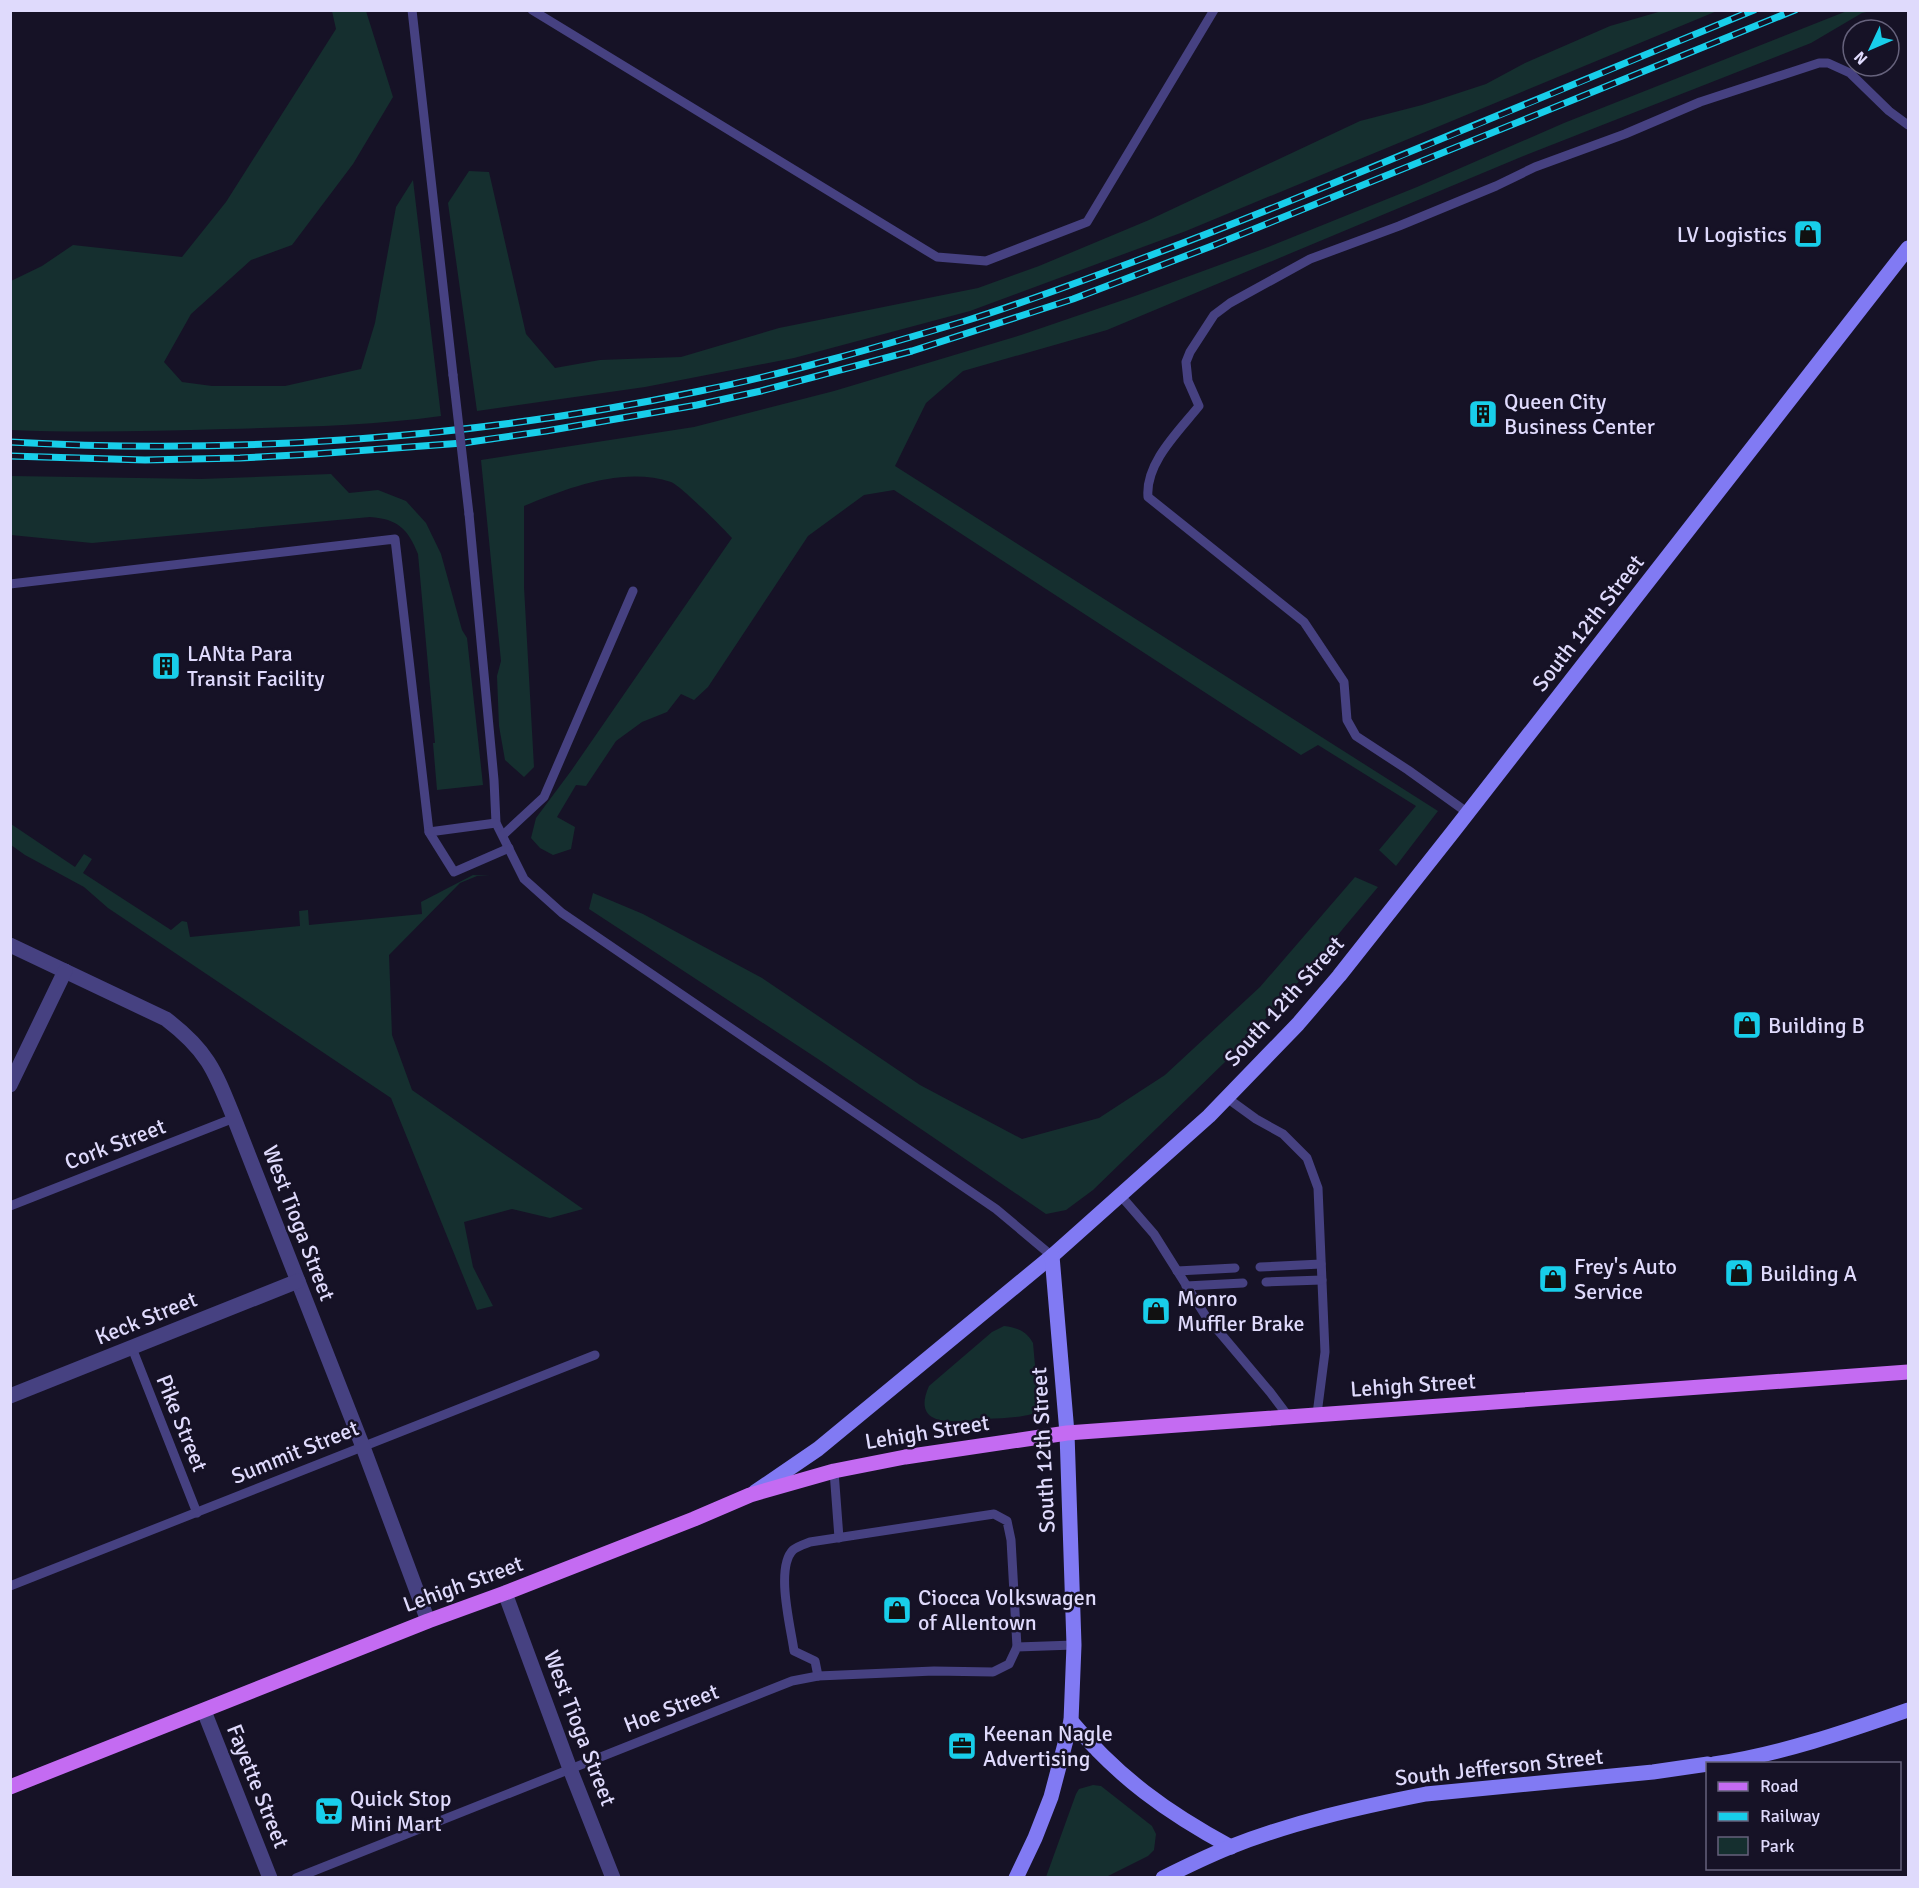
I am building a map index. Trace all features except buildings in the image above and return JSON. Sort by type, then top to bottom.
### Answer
[{"type":"main road","name":"Lehigh Street","points":[[10,1787],[428,1621],[694,1520],[750,1495],[834,1471],[905,1457],[1067,1433],[1908,1372]]},
{"type":"street","name":"South 12th Street","points":[[1016,1878],[1051,1797],[1071,1721],[1074,1645],[1067,1433],[1052,1256],[1227,1098],[1298,1024],[1339,976],[1908,248]]},
{"type":"street","name":"West Tioga Street","points":[[10,945],[166,1020],[188,1036],[203,1053],[217,1076],[234,1118],[363,1447],[428,1621]]},
{"type":"street","points":[[10,1084],[65,971]]},
{"type":"street","points":[[750,1495],[818,1449],[1052,1256]]},
{"type":"street","name":"Keck Street","points":[[10,1396],[297,1281]]},
{"type":"street","name":"West Tioga Street","points":[[505,1593],[613,1878]]},
{"type":"street","points":[[1723,1762],[1788,1748],[1908,1710]]},
{"type":"street","name":"Fayette Street","points":[[204,1711],[270,1878]]},
{"type":"street","points":[[1071,1721],[1096,1751],[1140,1791],[1188,1824],[1231,1846]]},
{"type":"street","name":"South Jefferson Street","points":[[1163,1878],[1231,1846],[1320,1818],[1426,1794],[1653,1772],[1706,1764]]},
{"type":"lane","points":[[532,10],[938,257],[986,261],[1087,222],[1215,10]]},
{"type":"lane","points":[[410,11],[469,514],[494,780],[496,824],[524,879],[562,913],[996,1209],[1052,1256]]},
{"type":"lane","points":[[1468,813],[1356,736],[1347,720],[1344,682],[1304,622],[1148,497],[1147,484],[1157,460],[1199,406],[1188,381],[1186,362],[1203,330],[1214,315],[1230,303],[1310,259],[1399,226],[1496,186],[1535,167],[1625,134],[1700,102],[1819,63],[1828,63],[1850,73],[1908,126]]},
{"type":"lane","points":[[10,584],[394,539],[429,832],[454,872],[509,848]]},
{"type":"lane","points":[[503,835],[544,797],[633,591]]},
{"type":"lane","points":[[429,832],[496,824]]},
{"type":"lane","points":[[1227,1098],[1256,1119],[1283,1134],[1307,1158],[1318,1188],[1325,1352],[1317,1414]]},
{"type":"lane","name":"Cork Street","points":[[10,1206],[234,1118]]},
{"type":"lane","points":[[1121,1196],[1154,1234],[1205,1315],[1288,1416]]},
{"type":"lane","points":[[1260,1267],[1321,1264]]},
{"type":"lane","points":[[1177,1271],[1236,1268]]},
{"type":"lane","points":[[1266,1282],[1322,1280]]},
{"type":"lane","points":[[1186,1286],[1243,1283]]},
{"type":"lane","name":"Pike Street","points":[[132,1348],[197,1512]]},
{"type":"lane","name":"Summit Street","points":[[10,1586],[595,1355]]},
{"type":"lane","points":[[834,1471],[839,1538]]},
{"type":"lane","points":[[818,1676],[815,1661],[794,1651],[784,1583],[786,1564],[793,1550],[810,1542],[994,1514],[1007,1521],[1011,1540],[1017,1647],[1074,1645]]},
{"type":"lane","name":"Hoe Street","points":[[296,1878],[792,1681],[818,1676],[934,1671],[993,1672],[1009,1664],[1017,1647]]},
{"type":"green space","points":[[332,11],[366,11],[393,97],[353,164],[292,245],[251,260],[191,314],[164,362],[182,382],[212,386],[285,386],[361,369],[375,323],[396,207],[413,180],[441,416],[360,424],[280,428],[11,430],[11,281],[42,266],[73,245],[182,257],[226,202],[336,29]]},
{"type":"green space","points":[[1662,11],[1717,11],[1186,231],[970,311],[794,358],[645,387],[477,411],[448,203],[469,171],[489,172],[526,334],[555,368],[600,360],[681,357],[779,328],[978,288],[1039,266],[1149,220],[1360,121],[1422,105],[1486,84],[1525,63],[1610,26]]},
{"type":"green space","points":[[1847,11],[1871,11],[1854,18],[1841,18],[1841,25],[1811,43],[1521,157],[1107,330],[963,371],[926,403],[895,466],[1438,811],[1396,866],[1379,850],[1416,806],[1318,745],[1301,755],[894,490],[864,495],[808,536],[708,687],[694,700],[681,694],[667,712],[642,722],[616,741],[586,786],[576,785],[557,817],[575,827],[571,849],[553,855],[540,848],[531,838],[536,818],[732,538],[702,507],[676,485],[653,478],[634,476],[596,481],[558,492],[524,506],[524,587],[534,767],[524,777],[505,760],[499,726],[497,676],[501,661],[481,460],[694,427],[834,391],[1021,335],[1263,249],[1417,187],[1564,123]]},
{"type":"green space","points":[[331,474],[349,493],[378,490],[406,501],[426,523],[441,554],[462,630],[467,638],[483,785],[437,790],[418,554],[406,532],[395,523],[370,517],[92,543],[11,535],[11,476],[201,479]]},
{"type":"green space","points":[[11,824],[75,867],[84,854],[92,859],[83,873],[171,930],[182,921],[187,922],[190,937],[300,926],[299,911],[308,910],[309,925],[422,914],[421,902],[473,875],[490,876],[477,876],[460,883],[389,955],[392,1035],[412,1090],[583,1209],[550,1218],[512,1209],[464,1222],[473,1267],[493,1306],[477,1310],[391,1098],[108,908],[84,887],[11,845]]},
{"type":"green space","points":[[1355,877],[1378,887],[1284,999],[1226,1061],[1093,1190],[1066,1210],[1046,1214],[818,1059],[589,909],[593,893],[643,914],[762,978],[920,1085],[1022,1139],[1099,1118],[1165,1075],[1260,987]]},
{"type":"green space","points":[[1004,1326],[1021,1331],[1033,1343],[1038,1399],[1032,1414],[964,1421],[941,1420],[932,1417],[926,1410],[925,1400],[929,1386],[992,1332]]},
{"type":"green space","points":[[1093,1785],[1101,1786],[1152,1826],[1156,1834],[1154,1850],[1148,1856],[1106,1877],[1046,1877],[1076,1794],[1079,1789]]},
{"type":"railway","points":[[10,442],[183,446],[357,439],[530,421],[700,391],[767,376],[965,321],[1131,263],[1297,198],[1754,10]]},
{"type":"railway","points":[[10,456],[145,460],[240,458],[463,443],[697,405],[761,391],[912,351],[1073,299],[1217,244],[1795,10]]},
{"type":"place","name":"LV Logistics","points":[[1808,234]]},
{"type":"place","name":"Queen City Business Center","points":[[1483,414]]},
{"type":"place","name":"LANta Para Transit Facility","points":[[166,666]]},
{"type":"place","name":"Building B","points":[[1747,1025]]},
{"type":"place","name":"Building A","points":[[1739,1273]]},
{"type":"place","name":"Frey's Auto Service","points":[[1553,1279]]},
{"type":"place","name":"Monro Muffler Brake","points":[[1156,1311]]},
{"type":"place","name":"Ciocca Volkswagen of Allentown","points":[[897,1610]]},
{"type":"place","name":"Keenan Nagle Advertising","points":[[962,1746]]},
{"type":"place","name":"Quick Stop Mini Mart","points":[[329,1811]]}]
